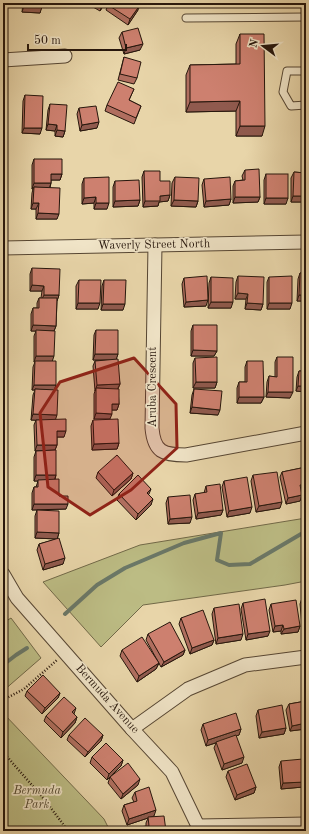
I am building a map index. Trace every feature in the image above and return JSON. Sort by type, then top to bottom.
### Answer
[{"type":"street","points":[[3,60],[65,56]]},
{"type":"street","name":"Waverly Street North","points":[[3,248],[306,242]]},
{"type":"street","name":"Aruba Crescent","points":[[155,245],[152,428],[153,439],[158,447],[164,453],[186,455],[306,433]]},
{"type":"street","name":"Bermuda Avenue","points":[[3,574],[17,598],[132,729],[172,772],[199,828]]},
{"type":"street","points":[[132,729],[188,689],[245,665],[306,657]]},
{"type":"street","points":[[199,828],[306,824]]},
{"type":"lane","points":[[186,18],[306,17]]},
{"type":"lane","points":[[306,71],[287,71],[283,92],[291,106],[306,105]]},
{"type":"path","points":[[3,700],[24,689],[65,652]]},
{"type":"path","points":[[3,752],[44,799],[67,831]]},
{"type":"highlighted area","points":[[134,358],[176,404],[177,448],[131,490],[90,515],[48,487],[40,413],[60,382]]},
{"type":"green space","points":[[306,518],[306,581],[143,605],[101,647],[43,582],[140,545]]},
{"type":"green space","points":[[11,618],[41,658],[3,691],[3,623]]},
{"type":"green space","name":"Bermuda Park","points":[[3,713],[104,819],[110,831],[3,831]]},
{"type":"building","points":[[24,3],[42,3],[42,7],[24,6]]},
{"type":"building","points":[[109,3],[138,3],[140,5],[130,19],[108,5]]},
{"type":"building","points":[[138,28],[143,44],[126,48],[122,32]]},
{"type":"building","points":[[240,34],[264,34],[265,126],[240,126],[240,101],[190,102],[190,65],[240,64]]},
{"type":"building","points":[[124,57],[141,62],[137,78],[120,74]]},
{"type":"building","points":[[118,82],[134,89],[129,100],[141,106],[136,118],[107,105]]},
{"type":"building","points":[[25,95],[43,96],[42,128],[24,128]]},
{"type":"building","points":[[50,104],[67,105],[65,131],[57,130],[57,125],[48,124]]},
{"type":"building","points":[[96,106],[99,122],[82,125],[79,108]]},
{"type":"building","points":[[34,159],[62,159],[62,174],[51,174],[51,183],[34,183]]},
{"type":"building","points":[[259,169],[260,197],[235,197],[235,181],[245,180],[245,170]]},
{"type":"building","points":[[144,171],[160,171],[160,181],[170,181],[170,195],[160,196],[160,201],[145,201]]},
{"type":"building","points":[[294,172],[306,173],[306,196],[293,196]]},
{"type":"building","points":[[266,174],[288,174],[288,198],[266,198]]},
{"type":"building","points":[[109,177],[109,203],[96,203],[96,197],[84,198],[84,178]]},
{"type":"building","points":[[175,177],[199,178],[198,201],[174,200]]},
{"type":"building","points":[[230,177],[231,199],[206,201],[204,179]]},
{"type":"building","points":[[139,180],[140,200],[115,201],[115,181]]},
{"type":"building","points":[[34,187],[60,188],[59,214],[38,213],[39,203],[33,203]]},
{"type":"building","points":[[32,268],[60,269],[59,295],[44,295],[44,286],[32,285]]},
{"type":"building","points":[[300,273],[306,273],[306,295],[299,295]]},
{"type":"building","points":[[207,276],[208,300],[186,302],[184,278]]},
{"type":"building","points":[[238,276],[264,277],[263,304],[247,303],[248,294],[238,293]]},
{"type":"building","points":[[292,276],[292,303],[269,303],[269,277]]},
{"type":"building","points":[[211,277],[233,278],[233,302],[211,302]]},
{"type":"building","points":[[79,280],[101,280],[100,303],[78,303]]},
{"type":"building","points":[[104,280],[126,280],[125,304],[103,304]]},
{"type":"building","points":[[39,298],[57,298],[56,326],[33,325],[33,308],[39,308]]},
{"type":"building","points":[[193,325],[217,325],[217,351],[193,350]]},
{"type":"building","points":[[36,330],[55,331],[54,356],[36,356]]},
{"type":"building","points":[[96,330],[118,330],[118,354],[95,354]]},
{"type":"building","points":[[217,357],[217,382],[196,382],[195,358]]},
{"type":"building","points":[[277,357],[293,357],[293,392],[268,392],[269,376],[277,377]]},
{"type":"building","points":[[118,359],[120,384],[97,385],[95,361]]},
{"type":"building","points":[[35,361],[56,361],[56,385],[34,385]]},
{"type":"building","points":[[247,361],[263,361],[264,397],[239,397],[239,382],[247,382]]},
{"type":"building","points":[[299,371],[306,371],[306,386],[298,386]]},
{"type":"building","points":[[96,388],[119,389],[119,404],[112,404],[112,414],[96,413]]},
{"type":"building","points":[[35,389],[58,390],[57,415],[33,414]]},
{"type":"building","points":[[194,389],[222,391],[220,410],[192,407]]},
{"type":"building","points":[[66,419],[66,431],[57,431],[57,445],[37,445],[36,420]]},
{"type":"building","points":[[118,419],[119,443],[94,444],[93,420]]},
{"type":"building","points":[[56,450],[56,475],[36,475],[36,451]]},
{"type":"building","points":[[117,455],[133,473],[114,490],[98,472]]},
{"type":"building","points":[[306,467],[306,484],[300,485],[302,495],[288,498],[282,472]]},
{"type":"building","points":[[277,472],[282,502],[259,506],[253,475]]},
{"type":"building","points":[[138,475],[151,489],[147,493],[153,499],[138,514],[119,494]]},
{"type":"building","points":[[247,477],[252,507],[229,511],[224,481]]},
{"type":"building","points":[[59,479],[59,496],[68,496],[68,504],[34,504],[34,487],[38,487],[38,480]]},
{"type":"building","points":[[220,484],[223,510],[198,513],[195,494],[207,492],[206,486]]},
{"type":"building","points":[[190,495],[192,517],[170,519],[168,497]]},
{"type":"building","points":[[37,510],[59,511],[59,533],[37,532]]},
{"type":"building","points":[[59,538],[65,558],[45,564],[39,544]]},
{"type":"building","points":[[302,598],[306,598],[306,619],[304,619]]},
{"type":"building","points":[[265,599],[270,631],[248,634],[243,603]]},
{"type":"building","points":[[296,600],[300,626],[284,629],[283,625],[275,626],[271,604]]},
{"type":"building","points":[[239,604],[243,634],[218,638],[214,608]]},
{"type":"building","points":[[203,610],[214,640],[192,648],[181,618]]},
{"type":"building","points":[[170,622],[185,650],[164,662],[148,634]]},
{"type":"building","points":[[142,637],[159,663],[139,676],[122,650]]},
{"type":"building","points":[[43,675],[60,693],[45,708],[27,691]]},
{"type":"building","points":[[64,697],[76,708],[72,712],[77,717],[63,732],[46,716]]},
{"type":"building","points":[[306,701],[306,723],[292,726],[289,704]]},
{"type":"building","points":[[282,705],[286,728],[262,732],[258,710]]},
{"type":"building","points":[[236,713],[241,729],[208,740],[203,724]]},
{"type":"building","points":[[85,718],[103,735],[88,752],[69,735]]},
{"type":"building","points":[[236,735],[244,757],[224,764],[216,742]]},
{"type":"building","points":[[106,743],[123,760],[109,774],[92,757]]},
{"type":"building","points":[[303,759],[305,782],[283,783],[281,761]]},
{"type":"building","points":[[128,763],[140,779],[123,794],[110,777]]},
{"type":"building","points":[[247,764],[256,787],[237,795],[228,771]]},
{"type":"building","points":[[149,787],[156,810],[129,819],[124,805],[137,801],[135,792]]},
{"type":"building","points":[[164,816],[166,831],[134,831],[134,828],[149,826],[148,817]]},
{"type":"waterway","points":[[65,614],[97,585],[125,568],[184,543],[221,533],[217,560],[229,565],[250,564],[306,532]]},
{"type":"waterway","points":[[3,665],[27,648]]}]
